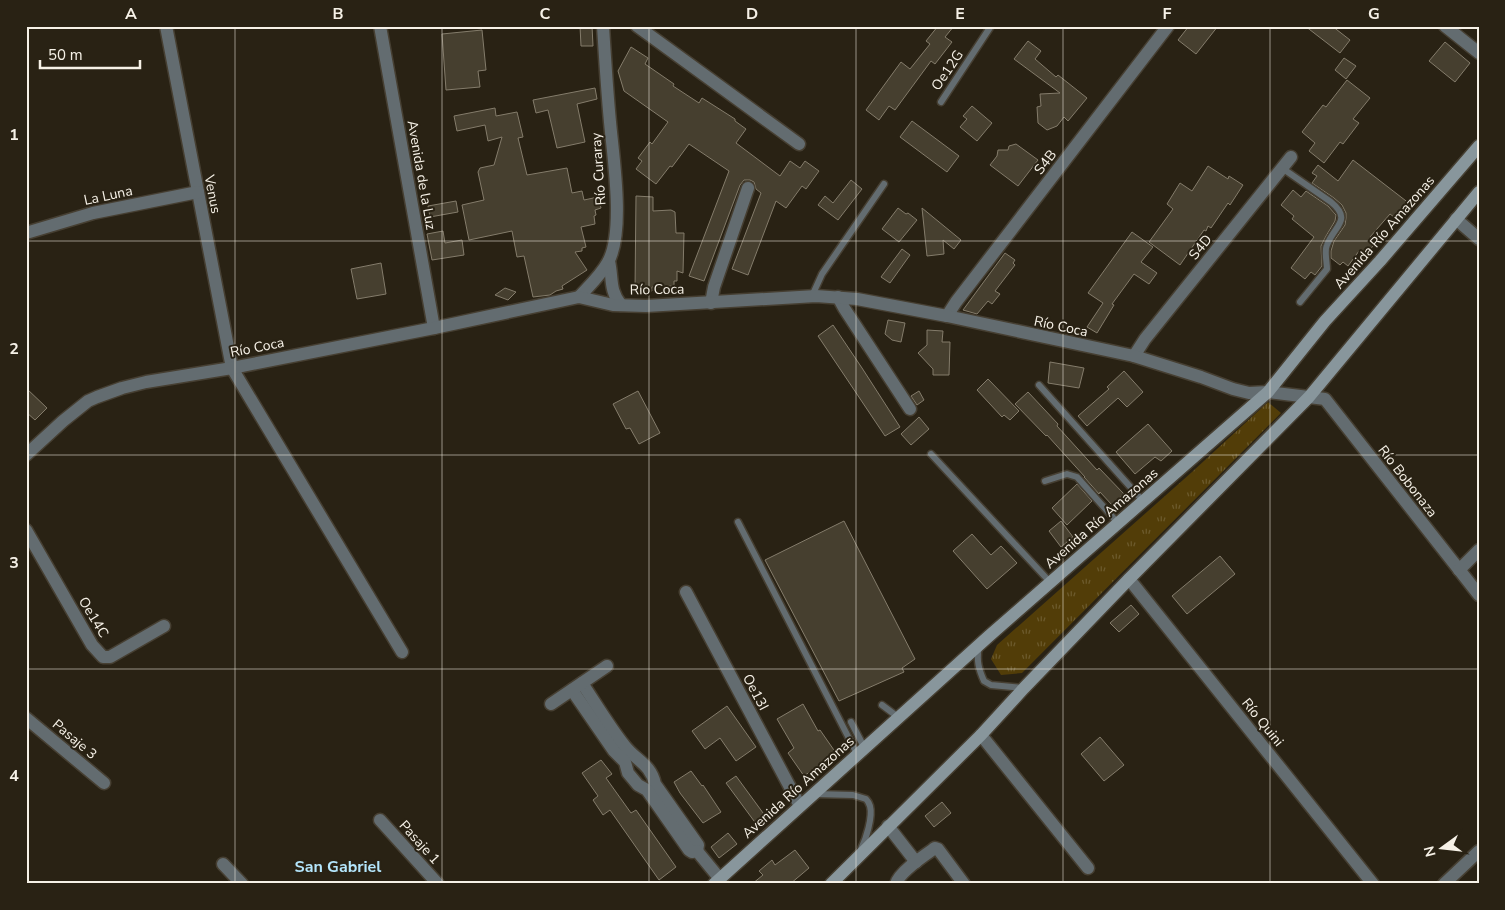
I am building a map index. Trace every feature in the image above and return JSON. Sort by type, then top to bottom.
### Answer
[{"type":"main road","name":"Avenida Río Amazonas","points":[[717,881],[989,636],[1268,392],[1325,321],[1380,261],[1479,146]]},
{"type":"main road","points":[[831,884],[981,735],[1129,579],[1309,397],[1479,192]]},
{"type":"street","name":"Venus","points":[[166,26],[232,368],[402,652]]},
{"type":"street","name":"Avenida de la Luz","points":[[380,26],[434,328]]},
{"type":"street","name":"Río Curaray","points":[[579,297],[609,261],[616,229],[616,182],[603,26]]},
{"type":"street","points":[[637,26],[799,144]]},
{"type":"street","name":"S4B","points":[[947,316],[1168,26]]},
{"type":"street","points":[[1445,26],[1479,53]]},
{"type":"street","name":"S4D","points":[[1134,356],[1145,339],[1291,157]]},
{"type":"street","points":[[710,302],[748,188]]},
{"type":"street","name":"La Luna","points":[[26,233],[93,213],[198,192]]},
{"type":"street","points":[[1456,219],[1479,239]]},
{"type":"street","points":[[609,261],[612,275],[612,290],[621,305]]},
{"type":"street","name":"Río Coca","points":[[26,455],[88,401],[146,382],[232,368],[579,297],[613,305],[646,306],[812,296],[838,297],[889,304],[1134,356],[1249,393],[1268,392],[1309,397]]},
{"type":"street","points":[[838,297],[910,409]]},
{"type":"street","name":"Río Bobonaza","points":[[1309,397],[1325,399],[1479,595]]},
{"type":"street","name":"Oe14C","points":[[26,530],[92,645],[102,657],[110,657],[164,626]]},
{"type":"street","points":[[1458,570],[1479,550]]},
{"type":"street","name":"Río Quini","points":[[1129,579],[1373,884]]},
{"type":"street","name":"Oe13I","points":[[686,592],[800,806]]},
{"type":"street","points":[[551,704],[606,666]]},
{"type":"street","points":[[577,686],[606,728],[614,751],[628,759],[642,762],[653,774],[651,787],[675,821],[689,850],[692,852],[697,851],[717,881]]},
{"type":"street","name":"Pasaje 3","points":[[26,718],[104,783]]},
{"type":"street","points":[[981,735],[1088,868]]},
{"type":"street","points":[[628,759],[628,773],[638,785],[651,787]]},
{"type":"street","name":"Pasaje 1","points":[[380,820],[438,884]]},
{"type":"street","points":[[888,826],[916,862]]},
{"type":"street","points":[[896,884],[898,878],[935,848],[964,884]]},
{"type":"street","points":[[1444,884],[1479,851]]},
{"type":"street","points":[[223,864],[242,884]]},
{"type":"lane","name":"Oe12G","points":[[941,102],[991,26]]},
{"type":"lane","points":[[1282,168],[1331,202],[1342,215],[1342,221],[1326,246],[1327,268],[1300,302]]},
{"type":"lane","points":[[812,296],[822,274],[884,184]]},
{"type":"lane","points":[[1039,386],[1143,501]]},
{"type":"lane","points":[[931,454],[1050,582]]},
{"type":"lane","points":[[1045,481],[1067,474],[1077,477],[1118,523]]},
{"type":"lane","points":[[738,522],[861,751]]},
{"type":"lane","points":[[979,646],[978,664],[984,681],[996,686],[1024,688]]},
{"type":"lane","points":[[882,705],[898,717]]},
{"type":"lane","points":[[851,722],[861,751]]},
{"type":"lane","points":[[813,794],[853,794],[866,799],[870,806],[868,828],[857,857]]},
{"type":"green space","points":[[1268,402],[1281,413],[1022,673],[1001,675],[991,659],[997,645]]},
{"type":"building","points":[[580,26],[592,26],[593,46],[581,46]]},
{"type":"building","points":[[938,26],[954,26],[945,37],[952,42],[935,64],[931,61],[895,110],[889,106],[879,120],[866,110],[901,62],[910,69],[930,44],[926,41]]},
{"type":"building","points":[[1189,26],[1218,26],[1196,54],[1178,40]]},
{"type":"building","points":[[1305,26],[1332,26],[1350,40],[1340,53]]},
{"type":"building","points":[[482,30],[486,70],[478,71],[480,87],[446,90],[442,34]]},
{"type":"building","points":[[1028,41],[1041,51],[1035,59],[1056,77],[1058,75],[1087,98],[1068,121],[1064,117],[1057,126],[1047,130],[1038,123],[1037,107],[1041,106],[1040,94],[1060,93],[1014,59]]},
{"type":"building","points":[[1445,42],[1470,63],[1455,82],[1429,61]]},
{"type":"building","points":[[631,47],[648,58],[645,64],[674,84],[673,86],[699,103],[702,98],[735,119],[746,129],[736,143],[780,176],[790,161],[800,168],[805,161],[819,171],[806,189],[802,186],[786,208],[776,201],[748,275],[732,269],[761,193],[756,189],[754,182],[744,180],[740,185],[704,281],[689,276],[729,171],[689,144],[672,167],[670,166],[656,184],[636,169],[642,161],[638,158],[650,142],[652,144],[668,122],[624,91],[618,71]]},
{"type":"building","points":[[1344,58],[1356,66],[1346,79],[1335,70]]},
{"type":"building","points":[[1347,80],[1370,98],[1353,119],[1359,123],[1343,144],[1340,142],[1324,163],[1309,151],[1315,143],[1302,132],[1323,105],[1326,107]]},
{"type":"building","points":[[595,88],[597,99],[577,104],[585,142],[557,148],[548,110],[536,113],[533,100]]},
{"type":"building","points":[[972,106],[992,123],[977,141],[960,127],[967,119],[963,116]]},
{"type":"building","points":[[495,108],[496,116],[517,112],[523,137],[518,138],[527,175],[567,168],[572,193],[582,191],[584,200],[598,197],[601,208],[595,210],[595,224],[581,227],[586,247],[582,248],[582,251],[575,252],[587,270],[562,286],[563,289],[550,295],[533,297],[524,256],[517,257],[512,231],[469,240],[462,205],[484,200],[478,172],[480,168],[494,165],[502,137],[488,141],[485,125],[457,131],[454,116]]},
{"type":"building","points":[[912,121],[959,156],[947,172],[900,137]]},
{"type":"building","points":[[1016,144],[1038,160],[1018,186],[990,165],[997,156],[998,150],[1008,150],[1009,146]]},
{"type":"building","points":[[1353,160],[1410,204],[1398,220],[1390,214],[1370,237],[1376,242],[1365,256],[1359,251],[1348,266],[1343,262],[1340,265],[1331,258],[1334,241],[1345,225],[1346,213],[1342,205],[1312,183],[1317,176],[1312,173],[1318,165],[1338,181]]},
{"type":"building","points":[[1208,166],[1228,179],[1229,176],[1243,185],[1230,205],[1228,203],[1211,228],[1208,226],[1206,231],[1204,230],[1180,265],[1149,242],[1173,209],[1167,204],[1180,183],[1192,191]]},
{"type":"building","points":[[851,180],[862,189],[838,220],[818,205],[825,196],[833,203]]},
{"type":"building","points":[[1293,190],[1301,197],[1306,191],[1328,206],[1336,215],[1335,221],[1321,246],[1322,266],[1315,275],[1311,272],[1305,279],[1291,268],[1314,237],[1292,219],[1294,216],[1281,205]]},
{"type":"building","points":[[636,196],[653,197],[653,211],[671,210],[675,212],[676,233],[684,233],[683,273],[677,271],[677,281],[674,281],[674,286],[652,287],[652,291],[635,291]]},
{"type":"building","points":[[456,201],[458,212],[430,217],[428,206]]},
{"type":"building","points":[[898,208],[917,220],[899,242],[882,229]]},
{"type":"building","points":[[922,208],[961,240],[954,249],[943,240],[944,254],[927,256]]},
{"type":"building","points":[[443,231],[445,243],[462,240],[464,255],[432,260],[427,234]]},
{"type":"building","points":[[1132,232],[1153,247],[1141,262],[1157,273],[1149,284],[1134,274],[1112,304],[1114,305],[1097,333],[1087,327],[1103,303],[1088,293]]},
{"type":"building","points":[[902,249],[910,255],[890,283],[881,277]]},
{"type":"building","points":[[1005,253],[1015,260],[1013,263],[1015,265],[995,291],[1000,294],[992,304],[988,301],[977,314],[963,310]]},
{"type":"building","points":[[381,263],[386,294],[357,299],[351,269]]},
{"type":"building","points":[[505,288],[516,292],[508,300],[495,295]]},
{"type":"building","points":[[888,320],[905,323],[901,342],[892,340],[885,334]]},
{"type":"building","points":[[833,325],[900,427],[885,436],[818,336]]},
{"type":"building","points":[[927,330],[943,331],[942,342],[950,342],[949,375],[933,375],[933,369],[918,353],[927,345]]},
{"type":"building","points":[[1050,362],[1084,368],[1079,388],[1048,383]]},
{"type":"building","points":[[1124,371],[1143,392],[1127,407],[1118,398],[1087,426],[1078,416],[1109,389],[1107,387]]},
{"type":"building","points":[[988,379],[1019,411],[1010,420],[1004,415],[1002,417],[977,390]]},
{"type":"building","points":[[26,388],[47,408],[35,420],[26,412]]},
{"type":"building","points":[[638,391],[660,433],[639,444],[630,428],[626,429],[613,404]]},
{"type":"building","points":[[919,391],[924,400],[917,405],[911,396]]},
{"type":"building","points":[[1028,392],[1097,470],[1099,468],[1124,494],[1112,505],[1100,492],[1099,494],[1047,435],[1015,404]]},
{"type":"building","points":[[919,417],[929,429],[911,445],[901,434]]},
{"type":"building","points":[[1148,424],[1172,451],[1161,461],[1155,457],[1135,474],[1116,452]]},
{"type":"building","points":[[1077,484],[1092,501],[1067,525],[1052,508]]},
{"type":"building","points":[[844,521],[915,659],[902,668],[904,672],[839,701],[765,560]]},
{"type":"building","points":[[1061,521],[1073,537],[1061,547],[1049,531]]},
{"type":"building","points":[[972,534],[991,555],[1001,546],[1017,563],[987,589],[953,551]]},
{"type":"building","points":[[1220,556],[1235,574],[1187,614],[1172,596]]},
{"type":"building","points":[[1131,605],[1139,614],[1119,632],[1110,623]]},
{"type":"building","points":[[803,704],[818,731],[820,730],[836,753],[804,776],[788,753],[794,748],[777,719]]},
{"type":"building","points":[[727,706],[756,747],[736,761],[720,738],[705,749],[692,731]]},
{"type":"building","points":[[1100,737],[1124,765],[1104,781],[1081,754]]},
{"type":"building","points":[[601,760],[612,774],[606,778],[631,813],[636,810],[676,867],[659,880],[610,810],[603,815],[593,800],[598,796],[582,773]]},
{"type":"building","points":[[691,771],[721,812],[703,823],[674,782]]},
{"type":"building","points":[[736,776],[766,817],[757,825],[726,783]]},
{"type":"building","points":[[942,802],[951,813],[934,827],[925,816]]},
{"type":"building","points":[[728,833],[737,844],[719,858],[711,847]]},
{"type":"building","points":[[795,850],[809,868],[790,884],[752,884],[763,875],[759,871],[772,860],[775,865]]},
{"type":"district","name":"San Gabriel","points":[[338,866]]}]
